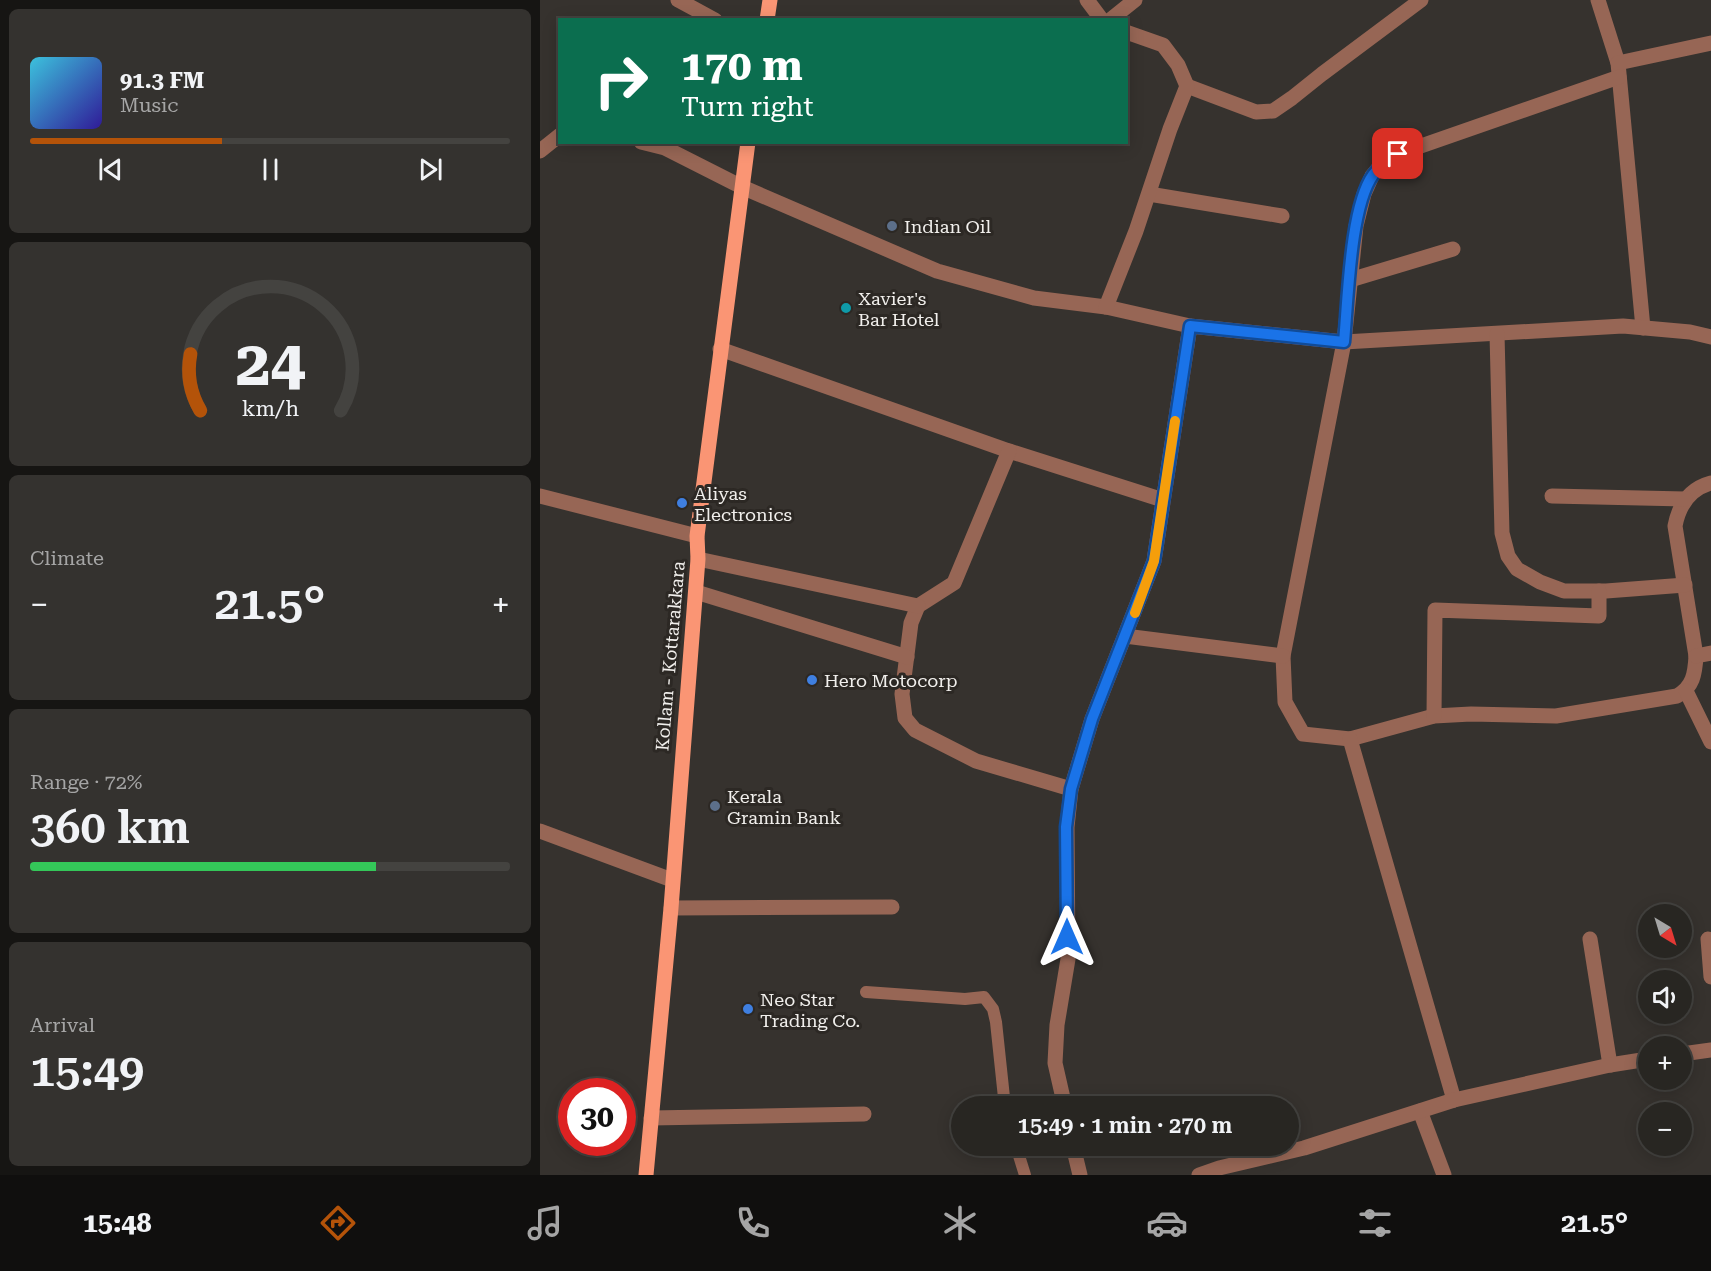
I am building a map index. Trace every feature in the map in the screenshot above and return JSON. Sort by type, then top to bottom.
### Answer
[{"type":"main road","points":[[767,18],[770,0]]},
{"type":"main road","name":"Kollam - Kottarakkara","points":[[646,1175],[671,908],[696,592],[697,536],[748,144]]},
{"type":"street","points":[[678,0],[711,18]]},
{"type":"street","points":[[1087,0],[1100,18]]},
{"type":"street","points":[[1112,18],[1135,0]]},
{"type":"street","points":[[1187,86],[1256,112],[1273,111],[1421,0]]},
{"type":"street","points":[[1598,0],[1618,70],[1643,327]]},
{"type":"street","points":[[1106,307],[1187,86],[1178,65],[1163,45],[1128,33]]},
{"type":"street","points":[[1711,43],[1618,70],[1398,154],[1381,165],[1372,176],[1364,194],[1356,225],[1344,342],[1283,656],[1285,702],[1303,734],[1350,739],[1434,716],[1471,714],[1556,716],[1677,696],[1686,691],[1704,654],[1684,585],[1675,526],[1678,511],[1684,499],[1700,486],[1711,483]]},
{"type":"street","points":[[540,151],[558,137]]},
{"type":"street","points":[[649,144],[665,148],[742,186],[937,271],[1034,298],[1106,307],[1190,326],[1344,342],[1623,326],[1690,332],[1711,337]]},
{"type":"street","points":[[1149,194],[1282,216]]},
{"type":"street","points":[[1350,280],[1453,249]]},
{"type":"street","points":[[1062,1096],[1055,1063],[1057,1025],[1068,959],[1066,827],[1071,789],[1092,719],[1154,561],[1190,326]]},
{"type":"street","points":[[1497,334],[1502,533],[1508,556],[1517,569],[1539,582],[1564,591],[1684,585]]},
{"type":"street","points":[[720,349],[1009,451],[1163,500]]},
{"type":"street","points":[[1009,451],[954,583],[918,606],[911,623],[902,694],[905,718],[915,730],[976,761],[1071,789]]},
{"type":"street","points":[[540,496],[697,536]]},
{"type":"street","points":[[1552,496],[1684,499]]},
{"type":"street","points":[[698,559],[918,606]]},
{"type":"street","points":[[1434,716],[1435,610],[1599,616],[1599,591]]},
{"type":"street","points":[[696,592],[907,657]]},
{"type":"street","points":[[1125,636],[1283,656]]},
{"type":"street","points":[[1686,691],[1711,742]]},
{"type":"street","points":[[1350,739],[1454,1100]]},
{"type":"street","points":[[540,831],[672,880]]},
{"type":"street","points":[[671,908],[892,907]]},
{"type":"street","points":[[1590,939],[1610,1065]]},
{"type":"street","points":[[1708,939],[1711,977]]},
{"type":"street","points":[[1692,1053],[1711,1050]]},
{"type":"street","points":[[1199,1175],[1304,1148],[1454,1100],[1638,1061]]},
{"type":"street","points":[[1420,1111],[1444,1175]]},
{"type":"street","points":[[651,1118],[864,1113]]},
{"type":"street","points":[[1075,1156],[1080,1175]]},
{"type":"lane","points":[[866,992],[965,999],[984,997],[993,1009],[996,1022],[1004,1096]]},
{"type":"lane","points":[[1019,1156],[1025,1175]]},
{"type":"slow traffic","points":[[1135,613],[1154,561],[1175,421]]},
{"type":"place","name":"Indian Oil","points":[[892,226]]},
{"type":"place","name":"Xavier's Bar Hotel","points":[[846,308]]},
{"type":"place","name":"Aliyas Electronics","points":[[682,503]]},
{"type":"place","name":"Hero Motocorp","points":[[812,680]]},
{"type":"place","name":"Kerala Gramin Bank","points":[[715,806]]},
{"type":"place","name":"Neo Star Trading Co.","points":[[748,1009]]},
{"type":"route","points":[[1067,937],[1066,827],[1071,789],[1092,719],[1154,561],[1190,326],[1344,342],[1356,225],[1364,194],[1372,176],[1381,165],[1398,154]]}]
